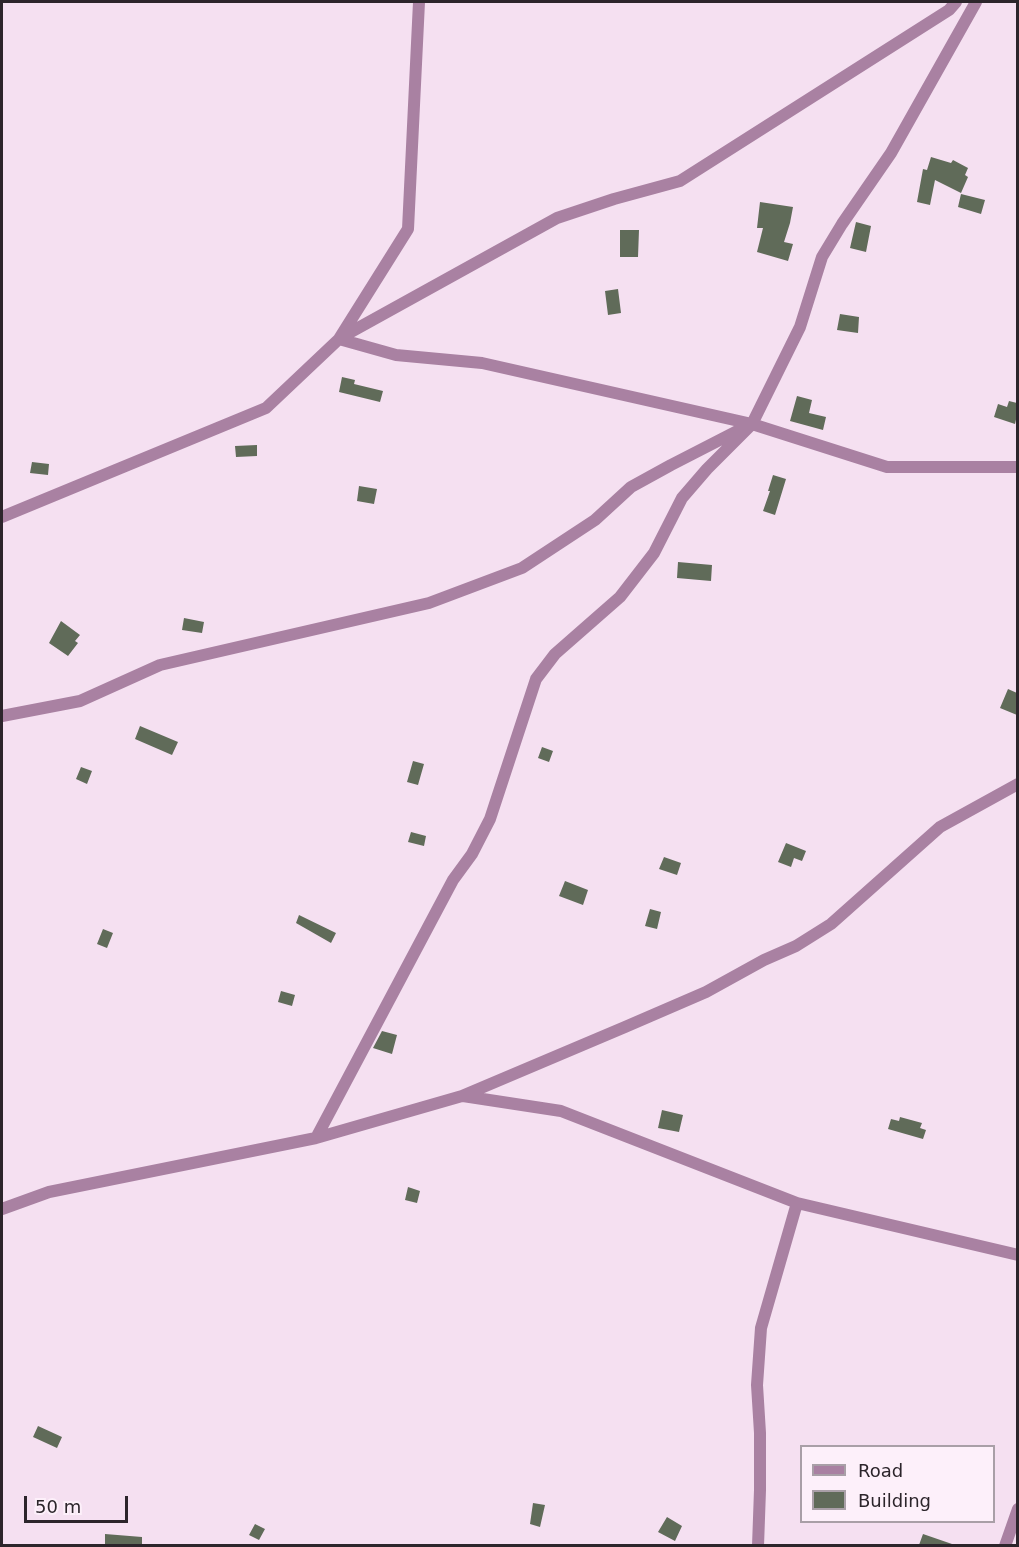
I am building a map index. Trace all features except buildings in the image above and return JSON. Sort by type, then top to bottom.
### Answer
[{"type":"street","points":[[339,339],[408,229],[419,2]]},
{"type":"street","points":[[2,517],[266,408],[339,339],[557,218],[680,181],[949,10],[956,2]]},
{"type":"street","points":[[316,1138],[453,880],[472,855],[490,819],[536,679],[555,654],[620,597],[654,553],[682,498],[752,424],[800,327],[822,257],[891,153],[976,2]]},
{"type":"street","points":[[339,339],[396,355],[482,363],[752,424],[887,467],[1017,467]]},
{"type":"street","points":[[2,716],[80,701],[160,665],[429,603],[522,568],[595,520],[631,488],[752,424]]},
{"type":"street","points":[[2,1209],[49,1192],[316,1138],[462,1096],[625,1028],[706,992],[764,960],[796,946],[831,924],[940,827],[1017,784]]},
{"type":"street","points":[[462,1096],[561,1111],[797,1203],[1017,1255]]},
{"type":"street","points":[[758,1545],[760,1433],[757,1385],[761,1328],[797,1203]]},
{"type":"street","points":[[1005,1545],[1017,1509]]}]
